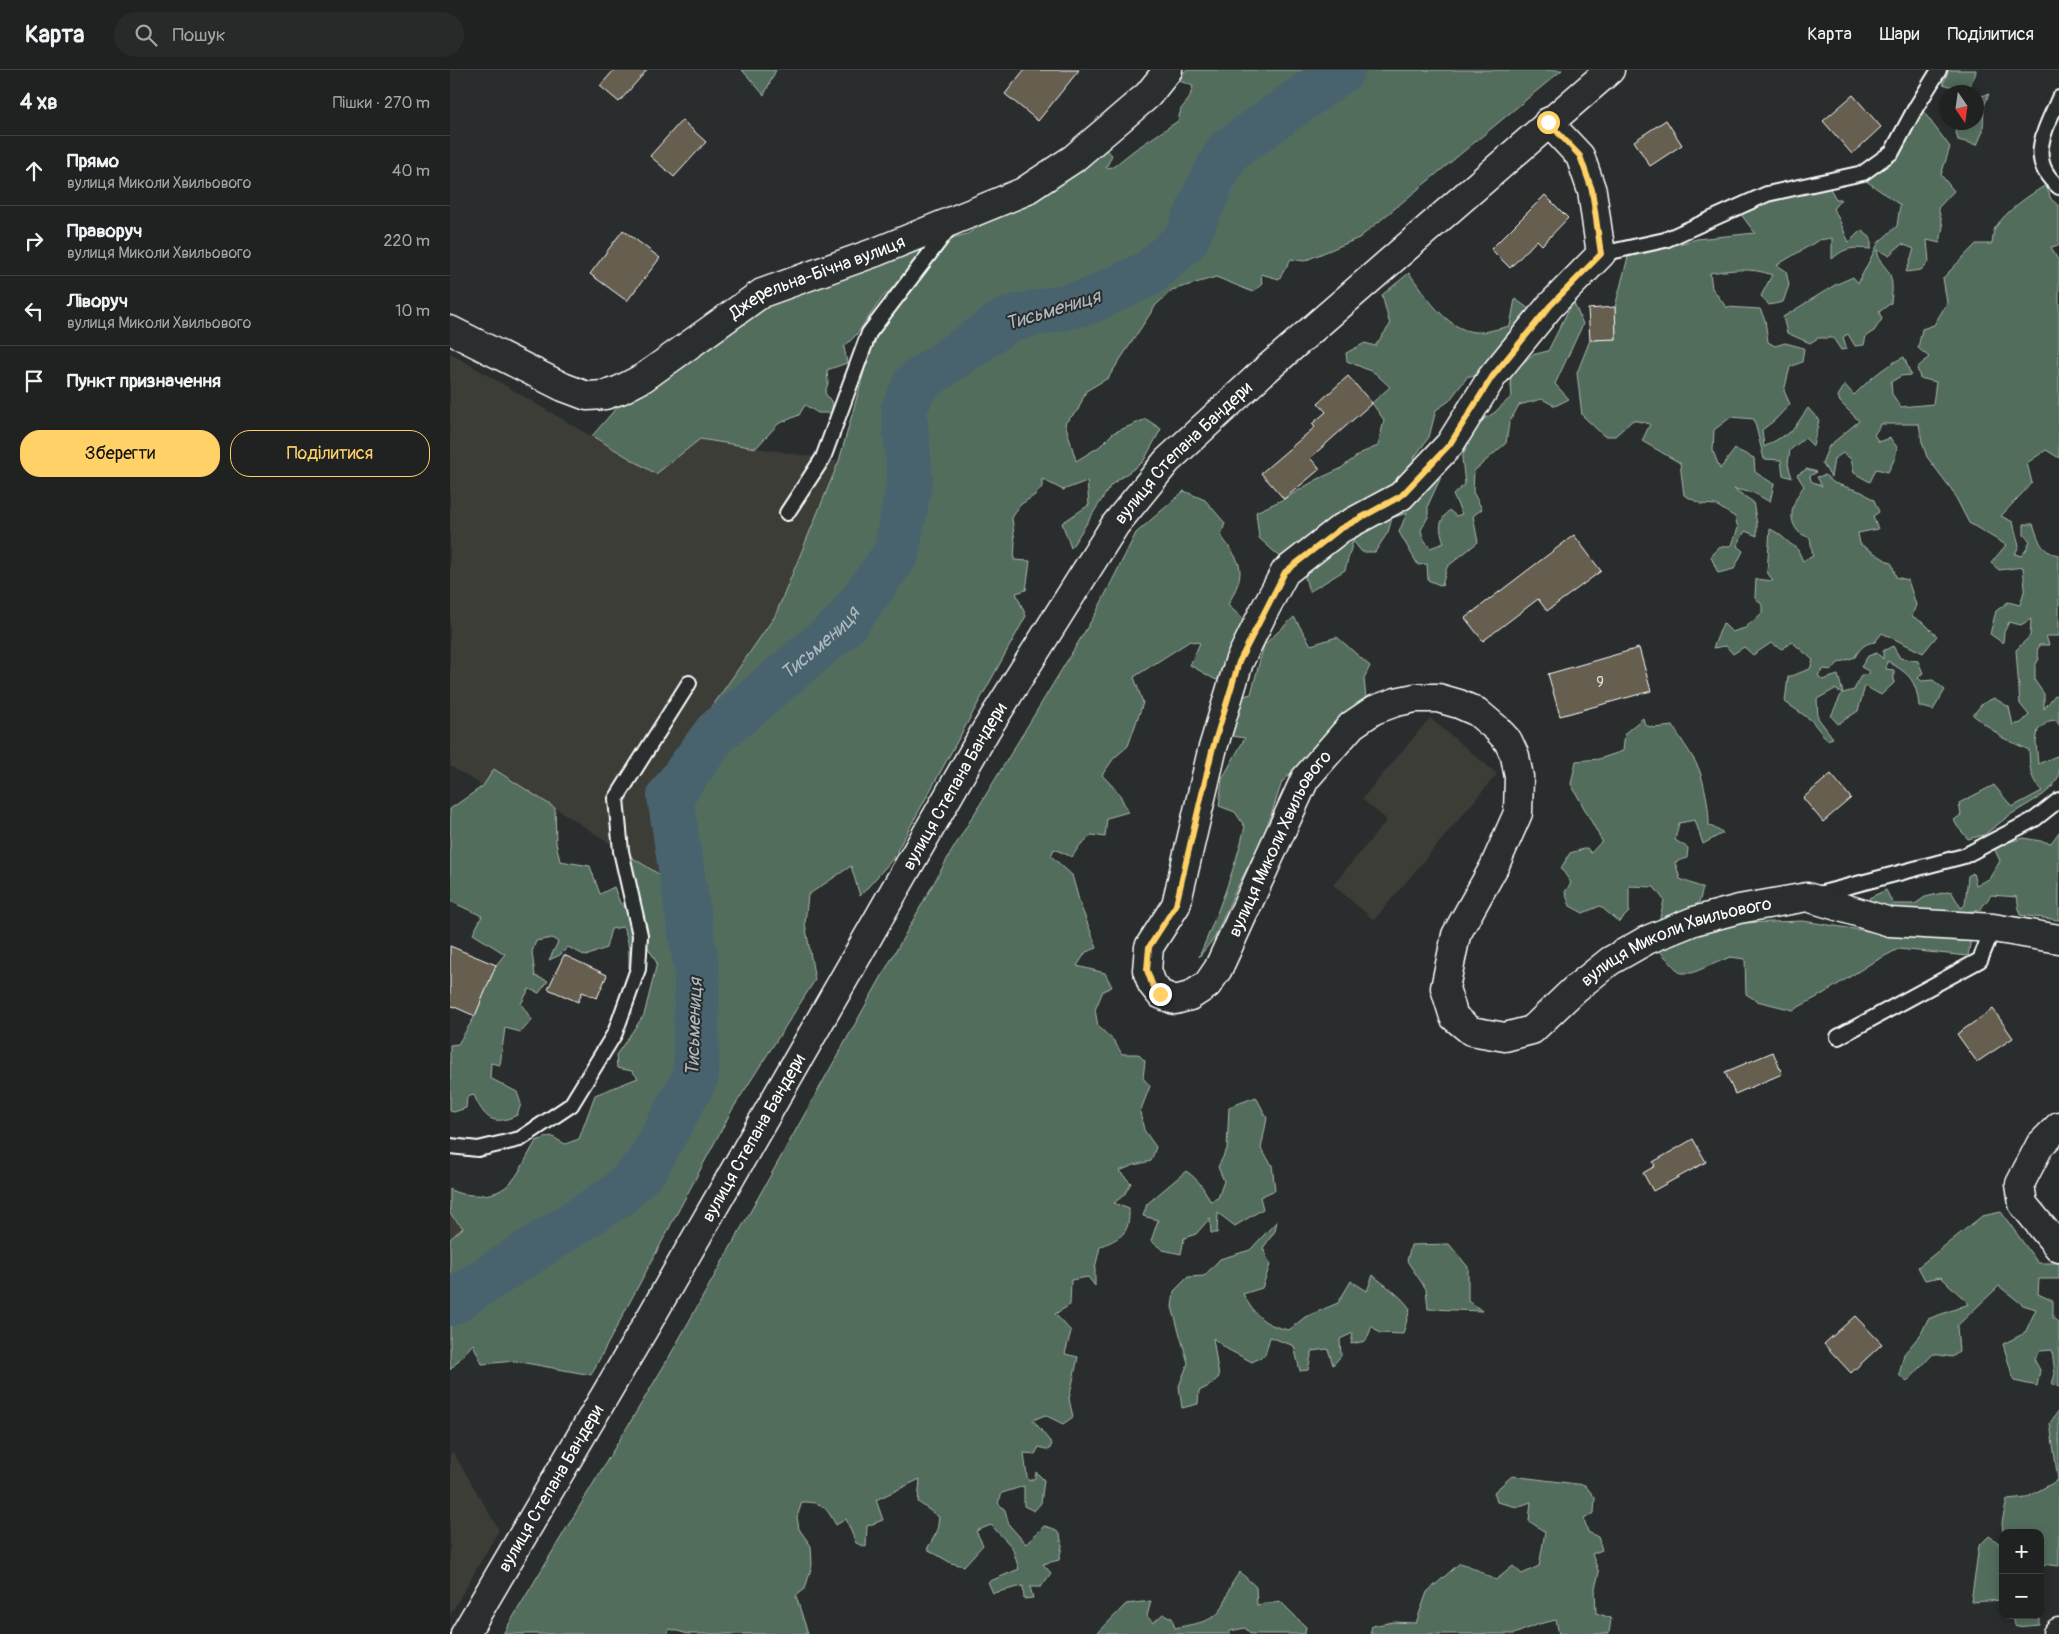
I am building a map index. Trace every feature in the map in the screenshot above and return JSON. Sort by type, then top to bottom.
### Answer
[{"type":"street","name":"Джерельна-Бічна вулиця","points":[[450,330],[563,387],[587,396],[604,395],[620,390],[643,378],[762,293],[954,221],[1023,192],[1072,159],[1148,95],[1168,70]]},
{"type":"street","name":"вулиця Степана Бандери","points":[[465,1634],[651,1317],[986,730],[1115,525],[1174,454],[1262,373],[1610,70]]},
{"type":"street","points":[[1548,122],[1580,156],[1592,190],[1601,254]]},
{"type":"street","name":"вулиця Миколи Хвильового","points":[[1601,254],[1550,306],[1492,377],[1450,444],[1401,496],[1340,529],[1285,572],[1239,662],[1212,751],[1176,905],[1149,947],[1147,970],[1152,984],[1160,994],[1175,1000],[1190,996],[1207,985],[1218,970],[1305,778],[1352,725],[1374,710],[1415,698],[1438,698],[1477,712],[1496,728],[1508,742],[1515,756],[1519,777],[1518,812],[1494,867],[1456,935],[1445,988],[1454,1017],[1471,1030],[1504,1037],[1532,1030],[1575,989],[1610,961],[1647,940],[1694,921],[1739,909],[1807,897],[1890,922],[1992,928],[2059,939]]},
{"type":"street","points":[[2059,1126],[2040,1145],[2020,1184],[2023,1204],[2059,1248]]},
{"type":"lane","points":[[1601,254],[1665,240],[1767,194],[1863,173],[1892,152],[1939,70]]},
{"type":"lane","points":[[2059,98],[2040,142],[2041,163],[2051,180],[2059,187]]},
{"type":"lane","points":[[787,513],[823,458],[869,333],[954,221]]},
{"type":"lane","points":[[450,1146],[478,1149],[520,1139],[571,1105],[615,1033],[638,969],[640,935],[621,851],[616,799],[689,683]]},
{"type":"lane","points":[[1807,897],[1964,856],[2035,819],[2059,800]]},
{"type":"lane","points":[[1838,1037],[1980,960],[1992,928]]},
{"type":"shaded area","points":[[450,353],[655,474],[700,439],[839,461],[775,616],[660,782],[665,879],[495,769],[483,786],[450,766]]},
{"type":"shaded area","points":[[1430,718],[1497,774],[1374,920],[1333,885],[1387,820],[1362,799]]},
{"type":"shaded area","points":[[450,1214],[463,1229],[450,1239]]},
{"type":"shaded area","points":[[453,1452],[499,1530],[450,1615],[450,1455]]},
{"type":"green space","points":[[742,70],[776,70],[764,95]]},
{"type":"green space","points":[[1186,70],[1562,70],[1359,238],[1304,261],[1291,259],[1279,279],[1261,274],[1262,284],[1253,292],[1216,277],[1172,290],[1156,305],[1108,378],[1086,391],[1078,410],[1065,423],[1076,461],[1099,447],[1113,433],[1146,419],[1161,429],[1143,462],[1111,485],[1071,548],[1062,523],[1089,505],[1087,481],[1063,490],[1042,479],[1042,487],[1035,495],[1020,505],[1012,518],[1015,542],[1014,560],[1030,561],[1026,590],[1016,593],[1026,616],[892,860],[860,896],[851,866],[808,895],[805,923],[815,980],[732,1110],[591,1375],[515,1361],[482,1364],[473,1344],[450,1370],[450,1239],[463,1228],[450,1214],[450,1189],[463,1194],[486,1195],[506,1187],[519,1172],[536,1141],[551,1136],[565,1144],[579,1139],[595,1095],[638,1078],[632,1071],[617,1068],[616,1055],[644,1015],[657,963],[647,946],[636,949],[634,970],[629,970],[628,942],[623,927],[611,929],[606,948],[586,956],[568,947],[560,955],[549,960],[558,942],[552,938],[536,941],[532,952],[535,976],[548,981],[539,993],[529,989],[521,1004],[532,1020],[521,1032],[505,1028],[500,1065],[491,1063],[490,1078],[517,1092],[521,1104],[517,1115],[502,1120],[490,1118],[482,1110],[474,1095],[467,1097],[466,1108],[454,1112],[450,1111],[450,1045],[458,1044],[475,1016],[496,965],[505,954],[473,934],[482,916],[450,901],[450,809],[483,786],[494,769],[555,808],[556,843],[560,861],[590,866],[600,894],[614,887],[620,903],[642,923],[628,855],[665,878],[660,782],[775,616],[839,461],[874,336],[917,285],[901,280],[882,298],[857,334],[844,347],[847,363],[827,370],[828,383],[825,393],[833,404],[831,413],[818,413],[805,405],[799,415],[778,424],[756,448],[700,439],[656,474],[592,436],[624,399],[767,298],[928,244],[967,234],[1105,149],[1112,155],[1106,168],[1113,167],[1133,151],[1178,121],[1181,109],[1189,99],[1193,86],[1177,80]]},
{"type":"green space","points":[[1949,70],[1976,70],[1970,85],[1943,84]]},
{"type":"green space","points":[[1989,94],[1984,106],[1984,95]]},
{"type":"green space","points":[[1923,111],[1950,147],[1941,175],[1954,191],[1938,208],[1943,226],[1940,243],[1927,240],[1929,262],[1921,270],[1906,272],[1914,249],[1902,244],[1889,255],[1877,250],[1880,260],[1891,279],[1891,303],[1879,312],[1882,319],[1874,331],[1866,336],[1864,345],[1855,346],[1848,334],[1843,337],[1847,349],[1841,350],[1833,338],[1818,338],[1810,343],[1787,333],[1783,317],[1835,285],[1853,277],[1858,283],[1879,242],[1897,226],[1900,205],[1865,180],[1894,161]]},
{"type":"green space","points":[[1955,130],[1983,130],[1977,145],[1958,140]]},
{"type":"green space","points":[[1828,185],[1836,199],[1841,199],[1833,209],[1849,242],[1861,230],[1871,238],[1871,249],[1846,250],[1832,259],[1832,238],[1819,240],[1777,265],[1786,271],[1789,285],[1783,302],[1769,305],[1761,296],[1772,275],[1749,270],[1710,273],[1712,288],[1726,307],[1760,309],[1765,320],[1768,342],[1775,346],[1785,343],[1804,348],[1802,362],[1790,367],[1784,391],[1790,404],[1775,420],[1762,430],[1764,447],[1792,431],[1808,408],[1819,420],[1813,446],[1805,438],[1790,450],[1788,464],[1792,478],[1783,475],[1781,460],[1764,459],[1754,419],[1731,417],[1714,430],[1713,451],[1720,469],[1735,449],[1754,458],[1755,472],[1774,484],[1770,502],[1754,493],[1734,489],[1753,502],[1757,536],[1745,531],[1737,546],[1743,551],[1734,569],[1718,573],[1711,557],[1718,548],[1732,545],[1738,528],[1735,517],[1716,505],[1701,504],[1684,495],[1680,463],[1642,441],[1650,424],[1633,420],[1615,436],[1604,436],[1582,415],[1577,373],[1590,340],[1616,339],[1615,307],[1628,257],[1697,239],[1755,233],[1740,213],[1768,198]]},
{"type":"green space","points":[[2046,185],[2051,199],[2059,206],[2059,245],[2051,247],[2059,262],[2059,458],[2046,450],[2027,463],[2032,483],[2001,516],[2013,522],[2019,546],[2015,554],[2021,556],[2030,541],[2024,535],[2024,524],[2033,524],[2044,548],[2059,555],[2059,636],[2046,636],[2049,645],[2039,645],[2037,652],[2039,659],[2035,666],[2035,681],[2044,694],[2044,709],[2055,695],[2059,697],[2059,725],[2056,720],[2049,721],[2038,730],[2036,742],[2038,764],[2059,755],[2059,776],[2052,787],[2043,795],[2010,815],[1984,835],[1968,839],[1954,820],[1961,815],[1959,803],[1994,785],[2012,807],[2042,791],[2032,777],[2029,750],[2003,738],[1973,715],[1982,704],[1994,698],[2009,707],[2013,725],[2021,723],[2029,715],[2020,704],[2016,650],[2030,636],[2031,619],[2021,625],[2009,622],[2004,632],[2003,643],[1990,634],[1996,611],[2008,602],[2020,605],[2025,588],[2023,567],[1999,570],[1991,563],[2006,545],[1969,523],[1952,490],[1927,457],[1919,424],[1881,424],[1874,435],[1879,442],[1890,438],[1897,447],[1895,458],[1888,472],[1876,469],[1870,482],[1854,473],[1851,459],[1843,453],[1834,459],[1831,477],[1822,463],[1829,446],[1859,421],[1840,402],[1838,396],[1845,385],[1854,395],[1877,374],[1904,357],[1911,375],[1901,376],[1891,382],[1892,394],[1901,407],[1933,404],[1936,382],[1920,378],[1917,368],[1929,357],[1918,348],[1922,329],[1934,325],[1947,303],[1943,278],[1976,244],[1992,244],[1995,228],[2000,221],[2012,209]]},
{"type":"green space","points":[[1409,273],[1445,318],[1464,330],[1484,332],[1510,326],[1515,299],[1535,313],[1484,377],[1468,376],[1449,401],[1436,410],[1429,437],[1414,458],[1438,468],[1441,477],[1428,505],[1428,517],[1421,530],[1423,538],[1430,548],[1444,543],[1440,526],[1449,510],[1456,516],[1462,514],[1453,495],[1465,484],[1462,458],[1476,424],[1494,413],[1512,396],[1510,375],[1532,355],[1548,351],[1573,301],[1583,324],[1555,384],[1569,399],[1555,406],[1542,399],[1519,405],[1509,423],[1506,443],[1474,471],[1473,492],[1482,509],[1473,516],[1478,542],[1447,567],[1442,586],[1428,580],[1427,564],[1418,565],[1399,532],[1407,513],[1392,518],[1388,532],[1375,552],[1362,552],[1353,541],[1345,570],[1309,592],[1305,577],[1308,561],[1279,569],[1279,556],[1259,538],[1256,512],[1340,469],[1361,453],[1378,446],[1384,420],[1372,403],[1390,387],[1375,373],[1347,361],[1346,353],[1365,343],[1375,346],[1390,325],[1382,295]]},
{"type":"green space","points":[[1807,469],[1817,472],[1810,476],[1811,481],[1822,486],[1817,477],[1825,475],[1834,483],[1862,492],[1874,500],[1879,512],[1873,516],[1878,529],[1858,533],[1860,544],[1892,564],[1896,577],[1908,580],[1916,605],[1912,616],[1925,624],[1937,636],[1923,653],[1882,633],[1875,642],[1863,646],[1855,657],[1838,663],[1832,670],[1824,669],[1818,675],[1822,680],[1838,675],[1843,693],[1854,690],[1861,675],[1867,675],[1870,672],[1861,667],[1868,656],[1877,653],[1883,659],[1883,651],[1893,646],[1900,658],[1918,661],[1923,673],[1918,678],[1922,681],[1933,680],[1945,690],[1933,710],[1919,706],[1914,684],[1906,674],[1887,661],[1886,669],[1894,670],[1894,683],[1881,695],[1865,686],[1858,711],[1838,724],[1831,716],[1842,693],[1835,689],[1817,699],[1818,718],[1833,738],[1827,740],[1811,720],[1785,702],[1788,677],[1810,669],[1813,660],[1792,642],[1782,649],[1771,643],[1753,655],[1744,647],[1733,654],[1726,646],[1713,648],[1723,623],[1732,632],[1745,628],[1762,613],[1762,605],[1755,597],[1756,579],[1773,581],[1767,572],[1770,529],[1797,548],[1803,561],[1813,556],[1810,538],[1798,531],[1792,519],[1793,507],[1804,486],[1797,475]]},
{"type":"green space","points":[[1184,491],[1205,500],[1225,523],[1221,536],[1234,555],[1240,569],[1238,584],[1228,605],[1249,625],[1226,672],[1216,680],[1190,665],[1200,643],[1190,641],[1134,677],[1143,703],[1128,746],[1114,758],[1102,775],[1119,793],[1128,812],[1107,818],[1105,837],[1092,835],[1080,845],[1072,857],[1054,849],[1051,856],[1072,875],[1080,904],[1097,948],[1086,952],[1077,966],[1105,973],[1112,987],[1103,991],[1095,1010],[1098,1026],[1114,1041],[1122,1054],[1138,1054],[1145,1061],[1143,1078],[1150,1086],[1140,1112],[1144,1130],[1156,1147],[1151,1161],[1119,1171],[1131,1183],[1124,1195],[1114,1203],[1129,1209],[1128,1224],[1123,1234],[1100,1247],[1095,1268],[1095,1286],[1088,1277],[1071,1280],[1070,1305],[1055,1314],[1071,1331],[1065,1354],[1078,1357],[1069,1399],[1073,1417],[1063,1424],[1045,1415],[1033,1420],[1052,1444],[1049,1450],[1039,1447],[1035,1454],[1024,1453],[1029,1481],[1035,1478],[1036,1472],[1044,1480],[1041,1503],[1034,1511],[1024,1506],[1024,1486],[1002,1493],[998,1503],[1005,1510],[1009,1525],[1026,1544],[1044,1526],[1052,1528],[1060,1534],[1062,1546],[1059,1560],[1043,1564],[1051,1573],[1041,1587],[1030,1587],[1033,1598],[1024,1599],[1023,1586],[993,1593],[988,1582],[1019,1569],[1012,1547],[991,1525],[976,1531],[983,1545],[964,1566],[951,1563],[927,1549],[937,1532],[939,1517],[918,1502],[920,1479],[876,1500],[883,1520],[867,1526],[866,1547],[856,1543],[846,1519],[836,1525],[823,1507],[815,1503],[802,1502],[797,1517],[799,1529],[811,1546],[812,1565],[805,1589],[796,1596],[808,1634],[688,1634],[670,1629],[667,1634],[503,1634],[668,1359],[950,854],[1096,613],[1136,533]]},
{"type":"green space","points":[[1294,617],[1311,645],[1337,637],[1370,666],[1364,678],[1366,699],[1282,782],[1265,833],[1234,894],[1215,937],[1199,957],[1225,893],[1245,827],[1235,812],[1219,806],[1222,779],[1245,738],[1225,735],[1240,697],[1251,694],[1264,645]]},
{"type":"green space","points":[[1643,718],[1645,725],[1654,728],[1673,726],[1693,757],[1703,781],[1709,825],[1723,833],[1703,844],[1695,820],[1679,823],[1675,840],[1688,848],[1687,858],[1675,862],[1680,879],[1703,888],[1699,903],[1659,922],[1664,900],[1654,887],[1629,886],[1629,912],[1619,922],[1600,906],[1583,913],[1570,906],[1565,892],[1571,883],[1561,868],[1570,853],[1587,848],[1591,853],[1602,841],[1571,784],[1576,761],[1599,759],[1623,751],[1625,733]]},
{"type":"green space","points":[[2059,832],[2059,920],[2020,915],[2017,897],[1991,895],[1980,910],[1949,914],[1875,911],[1869,898],[1886,890],[1893,904],[1915,904],[1925,897],[1951,891],[1961,908],[1965,905],[1968,876],[1973,873],[1976,885],[1989,879],[2000,861],[1993,846],[2024,838],[2051,843]]},
{"type":"green space","points":[[1803,921],[1906,937],[1971,939],[1968,956],[1898,949],[1793,1010],[1757,1001],[1746,994],[1745,959],[1730,957],[1692,973],[1680,973],[1655,946],[1741,923]]},
{"type":"green space","points":[[1256,1097],[1267,1118],[1261,1149],[1272,1165],[1275,1190],[1260,1197],[1263,1209],[1235,1226],[1218,1213],[1217,1233],[1211,1233],[1210,1218],[1196,1234],[1184,1238],[1181,1254],[1163,1250],[1151,1241],[1158,1220],[1143,1216],[1147,1204],[1186,1171],[1200,1184],[1210,1201],[1218,1198],[1224,1181],[1218,1167],[1227,1149],[1229,1107]]},
{"type":"green space","points":[[2001,1212],[2038,1263],[2059,1263],[2059,1279],[2039,1279],[2038,1294],[2053,1301],[2053,1318],[2059,1323],[2059,1387],[2052,1384],[2055,1374],[2052,1350],[2040,1351],[2034,1359],[2040,1370],[2037,1386],[2014,1381],[2003,1344],[2025,1333],[2036,1309],[2023,1305],[1999,1286],[1957,1326],[1959,1352],[1952,1357],[1933,1354],[1907,1382],[1899,1375],[1904,1354],[1921,1334],[1928,1319],[1969,1304],[1941,1277],[1925,1280],[1918,1267],[1982,1216]]},
{"type":"green space","points":[[1277,1221],[1275,1231],[1263,1248],[1270,1265],[1262,1288],[1243,1294],[1256,1314],[1273,1325],[1289,1330],[1305,1317],[1338,1303],[1351,1281],[1367,1291],[1373,1275],[1397,1295],[1410,1309],[1403,1334],[1379,1333],[1372,1326],[1366,1341],[1351,1344],[1353,1333],[1340,1339],[1341,1356],[1333,1365],[1328,1349],[1312,1351],[1308,1370],[1300,1371],[1294,1346],[1270,1337],[1265,1355],[1252,1362],[1227,1349],[1213,1338],[1219,1377],[1209,1386],[1199,1391],[1198,1404],[1182,1408],[1179,1386],[1188,1363],[1172,1307],[1174,1291],[1188,1277],[1204,1276],[1220,1259],[1250,1250]]},
{"type":"green space","points":[[1449,1244],[1468,1267],[1468,1300],[1482,1311],[1428,1309],[1426,1289],[1407,1261],[1411,1245]]},
{"type":"green space","points":[[2059,1410],[2059,1566],[2044,1564],[2044,1529],[2003,1529],[2002,1522],[2007,1500],[2026,1498],[2058,1480],[2050,1423]]},
{"type":"green space","points":[[1512,1476],[1585,1485],[1595,1498],[1594,1513],[1584,1519],[1588,1532],[1598,1537],[1602,1550],[1592,1554],[1599,1573],[1595,1588],[1596,1613],[1611,1618],[1609,1634],[1559,1634],[1556,1620],[1539,1624],[1514,1634],[1370,1634],[1372,1626],[1393,1622],[1416,1623],[1427,1592],[1460,1563],[1470,1566],[1496,1580],[1513,1566],[1522,1574],[1539,1566],[1545,1532],[1529,1521],[1531,1502],[1517,1507],[1497,1502],[1494,1492]]},
{"type":"green space","points":[[1989,1536],[1999,1543],[1999,1600],[1971,1602],[1979,1546]]},
{"type":"green space","points":[[1240,1572],[1256,1587],[1257,1605],[1280,1601],[1306,1627],[1305,1634],[1251,1634],[1245,1628],[1230,1631],[1230,1634],[1097,1634],[1126,1604],[1151,1601],[1147,1616],[1153,1623],[1163,1614],[1172,1618],[1175,1628],[1209,1619],[1220,1612],[1231,1585]]},
{"type":"green space","points":[[2012,1619],[2039,1619],[2039,1625],[2016,1627]]},
{"type":"building","points":[[614,70],[647,70],[619,102],[600,86]]},
{"type":"building","points":[[1024,70],[1079,70],[1038,121],[1005,94]]},
{"type":"building","points":[[1853,95],[1881,127],[1852,154],[1823,121]]},
{"type":"building","points":[[682,120],[706,142],[674,177],[650,156]]},
{"type":"building","points":[[1666,120],[1682,145],[1650,166],[1634,141]]},
{"type":"building","points":[[1545,195],[1568,218],[1542,245],[1537,240],[1510,268],[1491,249]]},
{"type":"building","points":[[623,230],[660,258],[627,301],[590,274]]},
{"type":"building","points":[[1615,307],[1616,339],[1590,340],[1588,309]]},
{"type":"building","points":[[1348,376],[1372,403],[1310,458],[1320,469],[1284,499],[1261,473],[1315,427],[1312,424],[1326,412],[1318,403]]},
{"type":"building","points":[[1574,535],[1601,571],[1547,611],[1538,599],[1483,641],[1465,618]]},
{"type":"building","points":[[1639,648],[1651,691],[1560,716],[1548,674]]},
{"type":"building","points":[[1831,774],[1851,798],[1823,822],[1803,798]]},
{"type":"building","points":[[450,946],[496,965],[475,1016],[450,1005]]},
{"type":"building","points":[[564,955],[607,975],[597,998],[582,992],[578,1002],[548,989]]},
{"type":"building","points":[[1993,1009],[2013,1038],[1977,1062],[1957,1034]]},
{"type":"building","points":[[1773,1052],[1782,1074],[1735,1094],[1725,1072]]},
{"type":"building","points":[[1693,1139],[1706,1162],[1653,1191],[1643,1173],[1655,1166],[1653,1162]]},
{"type":"building","points":[[1855,1316],[1882,1344],[1851,1373],[1824,1344]]},
{"type":"waterway","name":"Тисьмениця","points":[[450,1303],[618,1195],[647,1166],[696,1076],[697,972],[670,796],[716,733],[845,624],[896,554],[910,479],[904,409],[916,383],[1009,319],[1088,302],[1149,273],[1186,240],[1212,180],[1228,151],[1342,70]]},
{"type":"route","points":[[1160,994],[1152,984],[1147,970],[1149,947],[1176,905],[1212,751],[1239,662],[1285,572],[1340,529],[1401,496],[1450,444],[1492,377],[1550,306],[1601,254],[1592,190],[1580,156],[1548,122]]}]
